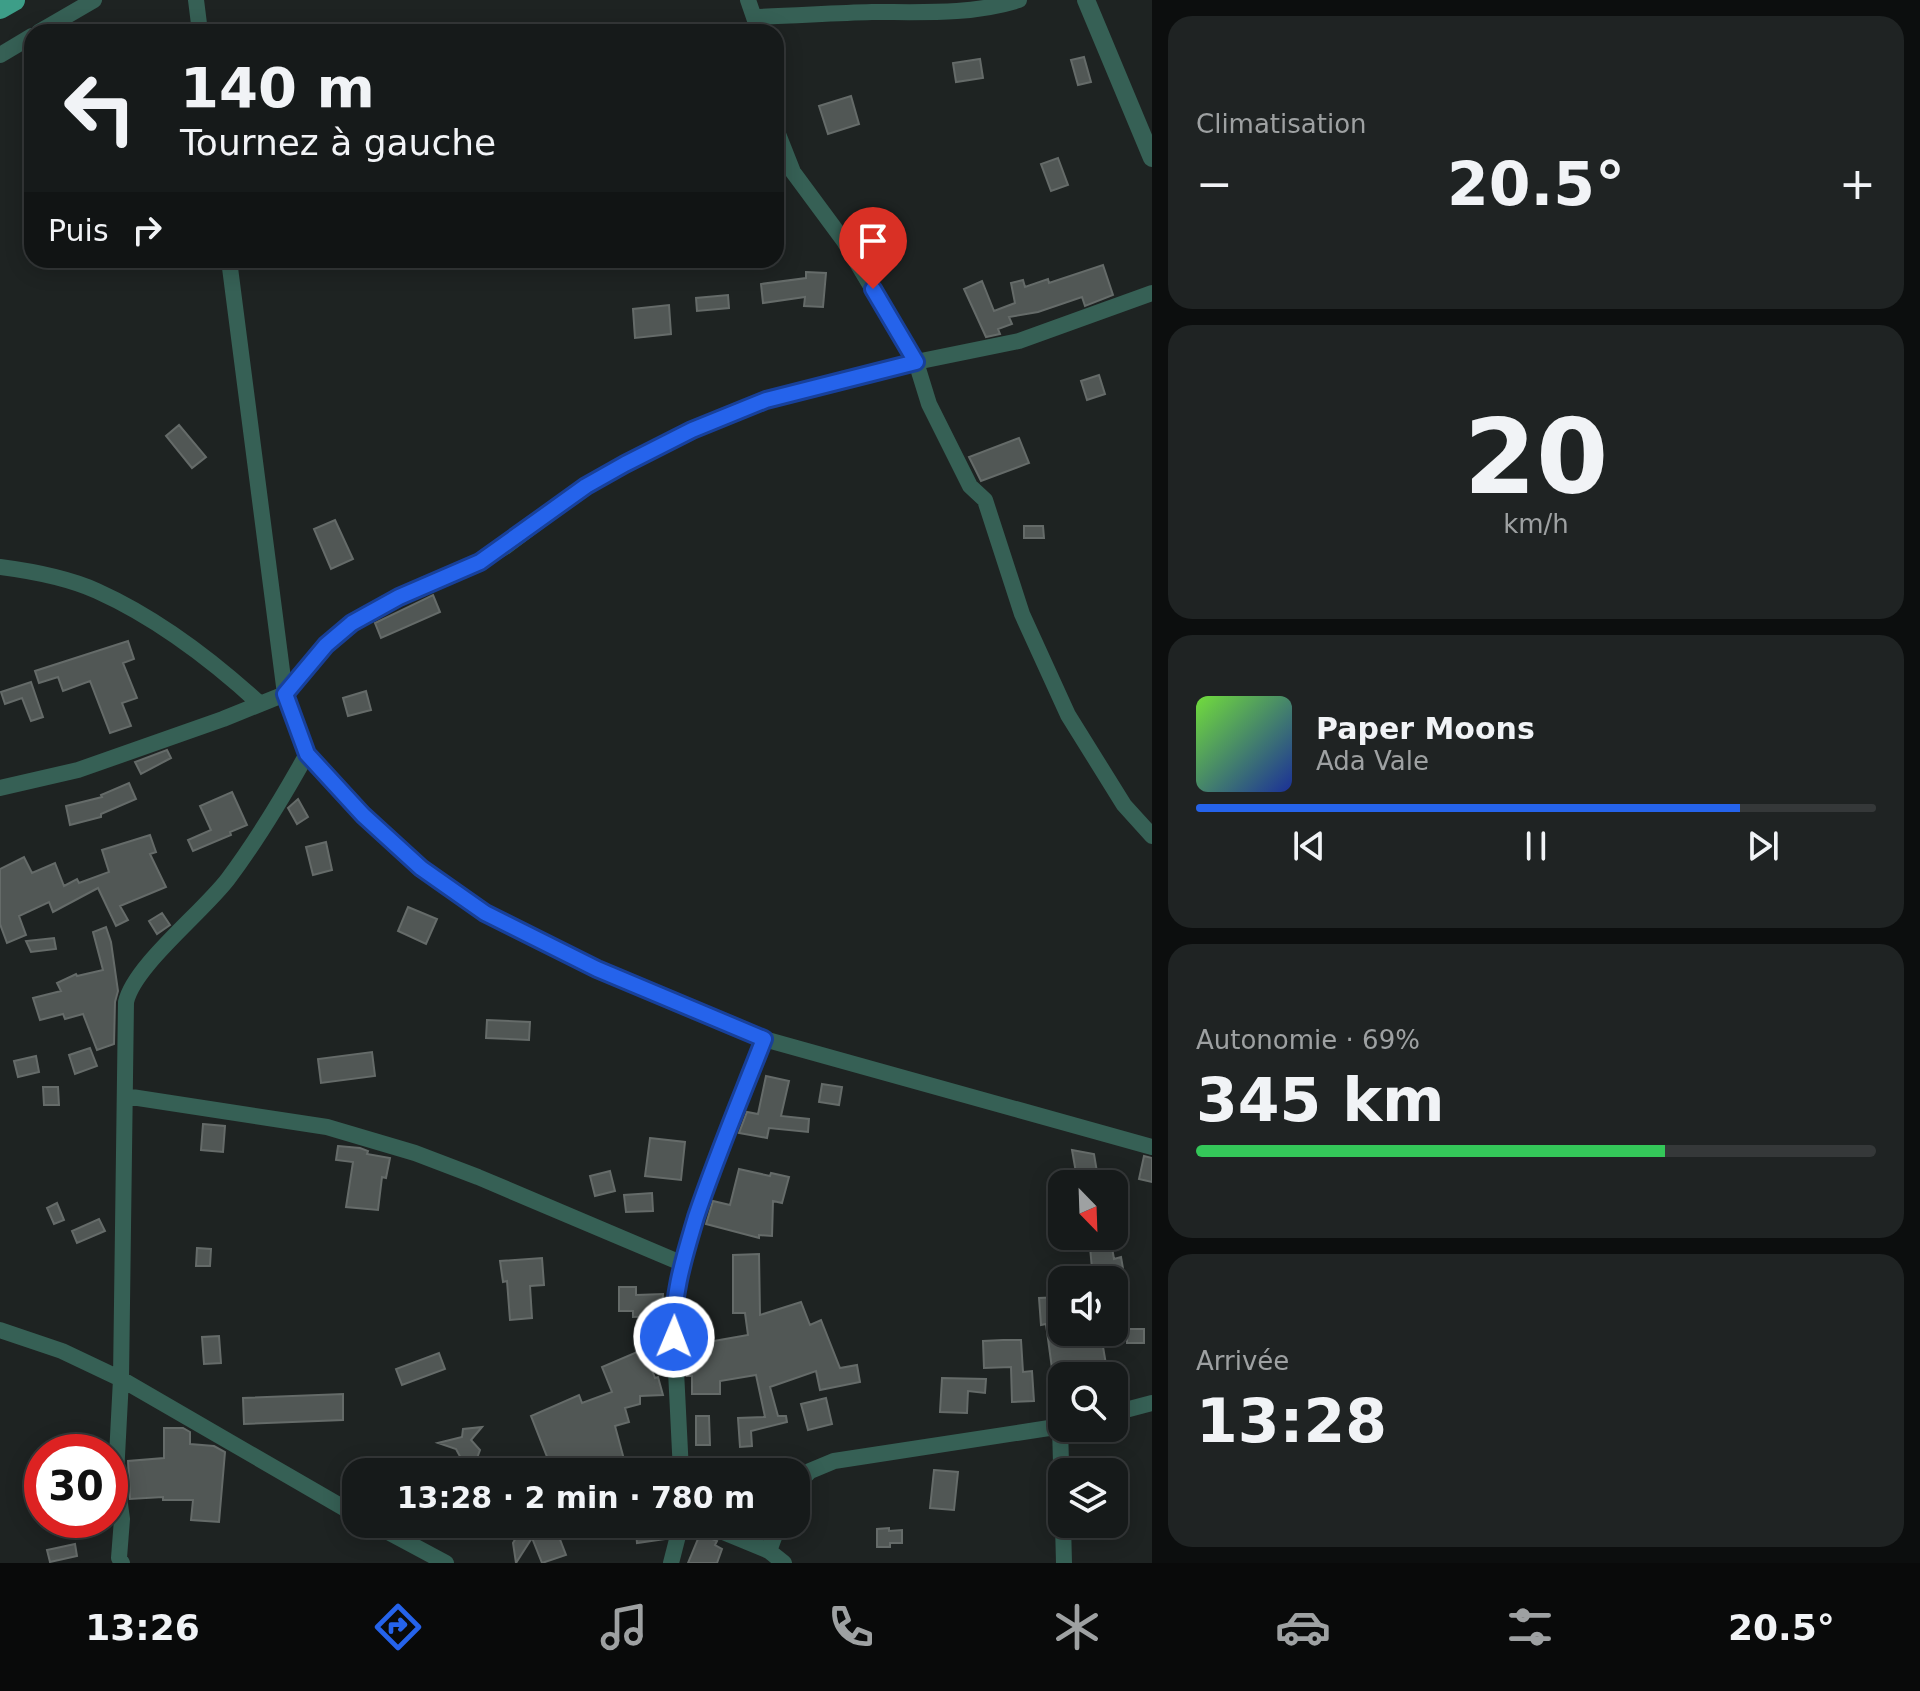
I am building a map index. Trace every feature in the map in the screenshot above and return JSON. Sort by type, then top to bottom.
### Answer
[{"type":"main road","points":[[0,8],[14,0]]},
{"type":"street","points":[[53,24],[94,0]]},
{"type":"street","points":[[196,0],[199,24]]},
{"type":"street","points":[[748,0],[757,24],[865,6],[921,13],[1000,6],[1019,0]]},
{"type":"street","points":[[1086,0],[1152,158]]},
{"type":"street","points":[[0,55],[24,41]]},
{"type":"street","points":[[784,149],[793,172],[844,241],[916,362],[929,404],[970,486],[985,500],[1022,614],[1068,715],[1124,805],[1152,836]]},
{"type":"street","points":[[230,268],[285,694],[307,754],[363,815],[421,868],[485,913],[597,969],[764,1039],[1152,1147]]},
{"type":"street","points":[[0,788],[78,770],[285,694],[326,645],[352,623],[399,597],[480,562],[586,486],[692,430],[766,400],[916,362],[1019,341],[1152,293]]},
{"type":"street","points":[[0,567],[95,590],[167,631],[226,673],[260,704]]},
{"type":"street","points":[[122,1563],[119,1558],[122,1519],[116,1475],[121,1379],[126,1002],[129,988],[227,880],[274,813],[307,754]]},
{"type":"street","points":[[680,1458],[673,1310],[681,1263],[707,1184],[764,1039]]},
{"type":"street","points":[[125,1096],[327,1127],[415,1153],[681,1263]]},
{"type":"street","points":[[0,1330],[62,1351],[121,1379],[342,1507]]},
{"type":"street","points":[[1128,1409],[1152,1403]]},
{"type":"street","points":[[810,1471],[834,1461],[1048,1428]]},
{"type":"street","points":[[399,1538],[446,1563]]},
{"type":"street","points":[[671,1563],[677,1538]]},
{"type":"street","points":[[738,1538],[769,1551],[784,1563]]},
{"type":"street","points":[[769,1551],[774,1538]]},
{"type":"street","points":[[1063,1538],[1064,1563]]},
{"type":"building","points":[[1084,57],[1091,82],[1078,85],[1071,60]]},
{"type":"building","points":[[980,59],[983,78],[956,82],[953,63]]},
{"type":"building","points":[[851,96],[859,124],[828,134],[819,106]]},
{"type":"building","points":[[1058,158],[1068,185],[1051,191],[1041,164]]},
{"type":"building","points":[[1103,265],[1113,295],[1085,306],[1082,297],[1038,312],[1009,317],[1012,324],[998,329],[1000,334],[986,337],[964,289],[982,281],[994,311],[1015,303],[1011,283],[1023,280],[1025,287],[1048,279],[1049,283]]},
{"type":"building","points":[[806,272],[826,273],[823,307],[804,306],[805,297],[763,303],[761,284],[806,278]]},
{"type":"building","points":[[728,295],[729,308],[697,311],[696,298]]},
{"type":"building","points":[[669,305],[671,334],[635,338],[633,309]]},
{"type":"building","points":[[1099,375],[1105,394],[1087,400],[1081,381]]},
{"type":"building","points":[[179,425],[206,457],[192,468],[166,436]]},
{"type":"building","points":[[1019,438],[1029,463],[981,481],[969,457]]},
{"type":"building","points":[[335,520],[353,559],[331,569],[314,529]]},
{"type":"building","points":[[1024,526],[1043,526],[1044,538],[1024,538]]},
{"type":"building","points":[[433,595],[440,612],[381,638],[375,623]]},
{"type":"building","points":[[128,641],[134,659],[123,663],[137,698],[122,703],[131,726],[110,733],[90,681],[63,691],[58,677],[39,683],[35,671]]},
{"type":"building","points":[[31,682],[43,717],[31,721],[22,698],[5,704],[1,692]]},
{"type":"building","points":[[366,691],[371,710],[348,716],[343,698]]},
{"type":"building","points":[[167,750],[171,758],[141,774],[135,762]]},
{"type":"building","points":[[129,783],[136,799],[101,814],[101,817],[70,825],[66,806],[102,797]]},
{"type":"building","points":[[232,792],[247,825],[193,851],[188,840],[211,830],[200,806]]},
{"type":"building","points":[[298,799],[308,817],[297,824],[288,808]]},
{"type":"building","points":[[150,835],[156,852],[150,854],[166,887],[120,906],[128,920],[116,926],[98,888],[53,912],[49,902],[19,916],[26,935],[7,943],[0,924],[0,869],[24,857],[32,873],[55,863],[64,886],[77,879],[79,883],[109,872],[102,850]]},
{"type":"building","points":[[326,842],[332,870],[313,875],[306,847]]},
{"type":"building","points":[[408,907],[437,919],[426,944],[398,931]]},
{"type":"building","points":[[162,913],[170,925],[157,934],[149,921]]},
{"type":"building","points":[[106,927],[118,991],[114,1044],[97,1050],[83,1014],[65,1019],[63,1014],[40,1020],[33,998],[61,991],[57,983],[76,974],[103,970],[93,932]]},
{"type":"building","points":[[54,938],[56,949],[31,952],[26,941]]},
{"type":"building","points":[[487,1020],[530,1022],[529,1040],[486,1038]]},
{"type":"building","points":[[90,1048],[97,1066],[75,1074],[69,1055]]},
{"type":"building","points":[[372,1052],[375,1076],[321,1083],[318,1059]]},
{"type":"building","points":[[36,1056],[39,1072],[18,1077],[14,1061]]},
{"type":"building","points":[[766,1076],[789,1081],[781,1116],[809,1119],[808,1132],[769,1128],[767,1138],[739,1133],[747,1112],[758,1114]]},
{"type":"building","points":[[822,1084],[842,1087],[839,1105],[819,1102]]},
{"type":"building","points":[[43,1087],[58,1087],[59,1105],[44,1105]]},
{"type":"building","points":[[203,1124],[225,1126],[223,1152],[201,1150]]},
{"type":"building","points":[[650,1138],[685,1142],[681,1180],[645,1176]]},
{"type":"building","points":[[338,1146],[360,1148],[368,1151],[367,1154],[390,1158],[386,1178],[382,1177],[378,1210],[346,1207],[353,1162],[336,1160]]},
{"type":"building","points":[[1072,1150],[1094,1154],[1097,1170],[1076,1170]]},
{"type":"building","points":[[1144,1156],[1152,1158],[1152,1182],[1139,1179]]},
{"type":"building","points":[[739,1169],[789,1177],[782,1203],[773,1201],[772,1236],[759,1235],[759,1238],[706,1224],[713,1201],[730,1205]]},
{"type":"building","points":[[610,1171],[615,1191],[595,1196],[590,1176]]},
{"type":"building","points":[[652,1193],[653,1211],[626,1212],[624,1195]]},
{"type":"building","points":[[57,1203],[64,1220],[54,1224],[47,1208]]},
{"type":"building","points":[[99,1219],[105,1231],[77,1243],[72,1231]]},
{"type":"building","points":[[197,1248],[211,1249],[210,1266],[196,1266]]},
{"type":"building","points":[[1090,1250],[1112,1250],[1114,1259],[1121,1257],[1123,1266],[1092,1266]]},
{"type":"building","points":[[759,1254],[760,1315],[801,1302],[810,1325],[821,1320],[840,1368],[857,1365],[860,1382],[820,1390],[816,1371],[770,1387],[778,1416],[786,1416],[787,1422],[751,1431],[752,1446],[740,1447],[738,1418],[765,1417],[756,1375],[720,1381],[720,1394],[692,1394],[692,1376],[687,1376],[684,1314],[702,1315],[702,1324],[709,1325],[708,1342],[748,1335],[745,1313],[733,1313],[733,1255]]},
{"type":"building","points":[[542,1258],[544,1285],[530,1286],[532,1318],[510,1320],[507,1281],[503,1282],[500,1261]]},
{"type":"building","points":[[619,1287],[636,1287],[636,1295],[663,1294],[662,1316],[633,1317],[633,1311],[619,1311]]},
{"type":"building","points":[[1039,1298],[1048,1298],[1048,1339],[1046,1324],[1041,1325]]},
{"type":"building","points":[[1128,1329],[1144,1329],[1144,1343],[1128,1343]]},
{"type":"building","points":[[219,1336],[221,1363],[204,1364],[202,1337]]},
{"type":"building","points":[[1021,1340],[1023,1372],[1032,1371],[1034,1401],[1012,1402],[1011,1367],[984,1368],[983,1341]]},
{"type":"building","points":[[1049,1346],[1103,1346],[1106,1362],[1051,1362]]},
{"type":"building","points":[[644,1349],[663,1395],[640,1396],[640,1404],[625,1408],[629,1422],[615,1426],[624,1458],[548,1458],[531,1416],[579,1395],[582,1403],[612,1392],[602,1367]]},
{"type":"building","points":[[439,1353],[445,1369],[402,1385],[396,1369]]},
{"type":"building","points":[[942,1378],[986,1379],[985,1393],[968,1391],[967,1413],[940,1412]]},
{"type":"building","points":[[343,1394],[343,1420],[244,1424],[243,1398]]},
{"type":"building","points":[[826,1398],[832,1424],[808,1430],[801,1404]]},
{"type":"building","points":[[696,1416],[709,1416],[710,1445],[696,1445]]},
{"type":"building","points":[[482,1427],[471,1440],[480,1450],[477,1458],[461,1458],[456,1449],[438,1443],[462,1437],[463,1429]]},
{"type":"building","points":[[164,1428],[183,1428],[190,1432],[190,1444],[214,1446],[225,1452],[219,1522],[191,1520],[193,1500],[163,1500],[163,1497],[130,1499],[128,1461],[164,1458]]},
{"type":"building","points":[[934,1470],[958,1472],[954,1510],[930,1508]]},
{"type":"building","points":[[889,1528],[889,1531],[902,1530],[902,1543],[877,1547],[877,1529]]},
{"type":"building","points":[[516,1538],[532,1538],[516,1563],[513,1543]]},
{"type":"building","points":[[532,1538],[559,1538],[566,1555],[542,1563]]},
{"type":"building","points":[[637,1538],[666,1538],[666,1539],[637,1543]]},
{"type":"building","points":[[698,1538],[717,1541],[715,1545],[722,1549],[717,1563],[688,1563]]},
{"type":"building","points":[[75,1544],[77,1556],[50,1562],[47,1550]]},
{"type":"route","points":[[674,1337],[673,1310],[681,1263],[707,1184],[764,1039],[597,969],[485,913],[421,868],[363,815],[307,754],[285,694],[326,645],[352,623],[399,597],[480,562],[586,486],[625,464],[692,430],[766,400],[916,362],[873,289]]}]
